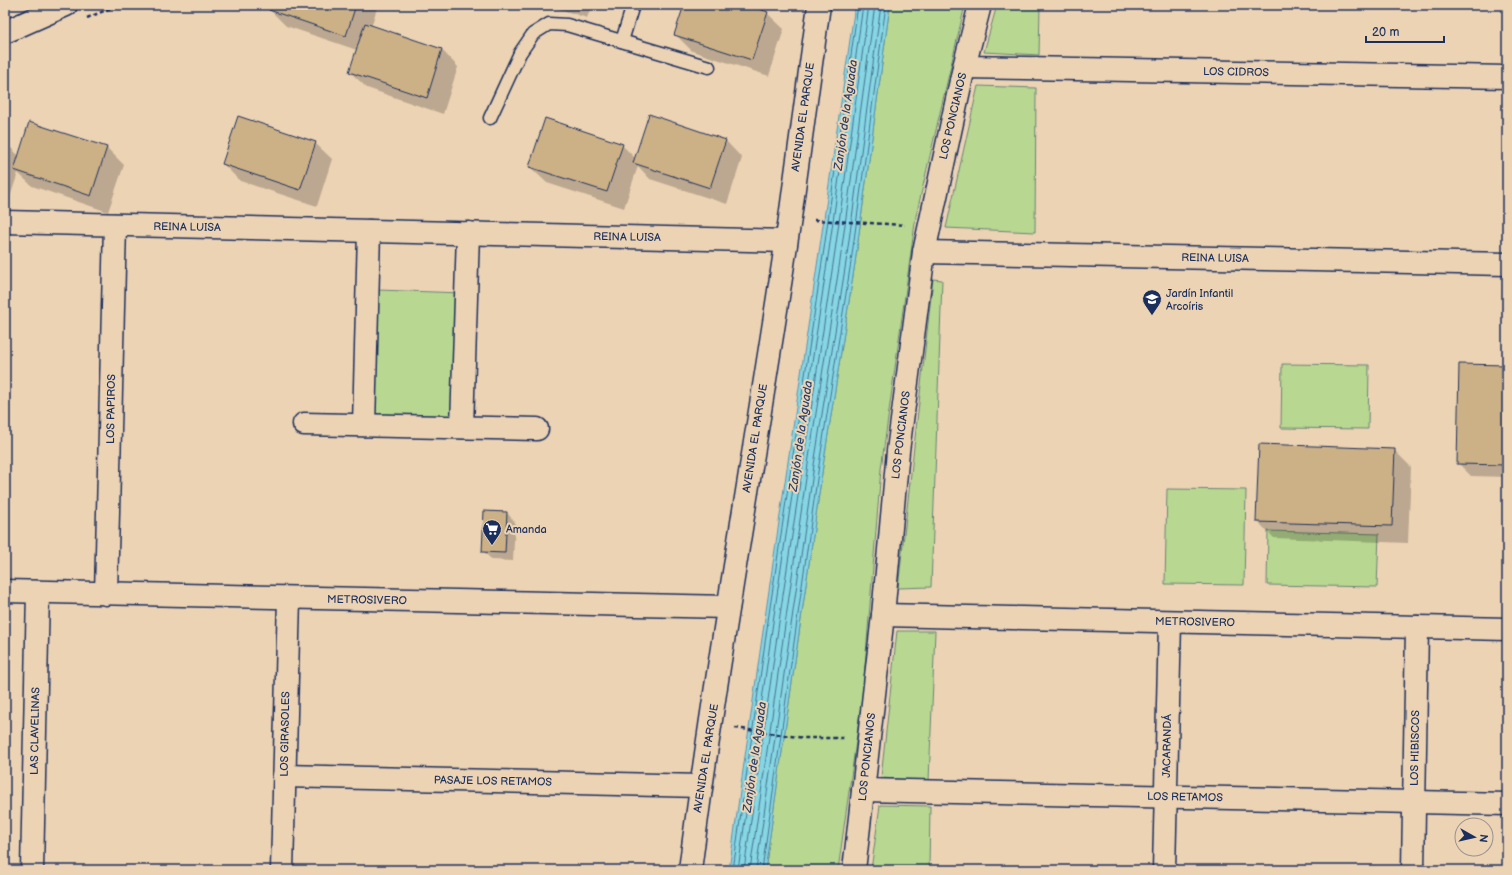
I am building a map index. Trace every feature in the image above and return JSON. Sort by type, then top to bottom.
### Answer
[{"type":"street","points":[[5,32],[66,5]]},
{"type":"street","name":"AVENIDA EL PARQUE","points":[[690,870],[728,607],[786,241],[818,5]]},
{"type":"street","name":"LOS PONCIANOS","points":[[854,870],[883,615],[898,451],[924,252],[964,67],[980,5]]},
{"type":"street","name":"LOS CIDROS","points":[[964,67],[1507,77]]},
{"type":"street","name":"REINA LUISA","points":[[5,222],[786,241]]},
{"type":"street","name":"LOS PAPIROS","points":[[106,594],[115,225]]},
{"type":"street","points":[[364,425],[369,231]]},
{"type":"street","points":[[462,427],[468,233]]},
{"type":"street","name":"REINA LUISA","points":[[924,252],[1507,264]]},
{"type":"street","points":[[304,424],[537,429]]},
{"type":"street","name":"METROSIVERO","points":[[5,591],[728,607]]},
{"type":"street","name":"LAS CLAVELINAS","points":[[32,870],[38,592]]},
{"type":"street","name":"LOS GIRASOLES","points":[[282,870],[289,598]]},
{"type":"street","name":"METROSIVERO","points":[[883,615],[1507,629]]},
{"type":"street","name":"JACARANDÁ","points":[[1164,870],[1170,622]]},
{"type":"street","name":"LOS HIBISCOS","points":[[1412,870],[1417,627]]},
{"type":"street","name":"PASAJE LOS RETAMOS","points":[[284,776],[701,786]]},
{"type":"street","name":"LOS RETAMOS","points":[[863,790],[1507,804]]},
{"type":"lane","points":[[622,41],[633,5]]},
{"type":"lane","points":[[490,118],[520,53],[533,34],[549,24],[567,25],[709,67]]},
{"type":"path","points":[[808,219],[884,224]]},
{"type":"path","points":[[727,727],[804,738],[869,738]]},
{"type":"green space","points":[[890,5],[965,5],[916,216],[881,469],[863,691],[838,870],[765,870],[823,466],[855,263]]},
{"type":"green space","points":[[997,5],[1040,5],[1039,55],[984,52]]},
{"type":"green space","points":[[978,86],[1036,88],[1035,232],[946,228]]},
{"type":"green space","points":[[933,279],[942,280],[931,587],[898,588]]},
{"type":"green space","points":[[378,290],[462,293],[459,416],[375,414]]},
{"type":"green space","points":[[1282,364],[1369,365],[1368,429],[1281,428]]},
{"type":"green space","points":[[1167,489],[1246,490],[1244,585],[1165,584]]},
{"type":"green space","points":[[1268,531],[1379,534],[1377,587],[1267,585]]},
{"type":"green space","points":[[897,631],[935,631],[929,781],[881,778]]},
{"type":"green space","points":[[880,805],[930,806],[929,870],[871,870]]},
{"type":"water","name":"Zanjón de la Aguada","points":[[855,5],[890,5],[855,263],[823,466],[765,870],[729,870],[760,653]]},
{"type":"building","points":[[270,5],[356,5],[346,36],[269,10]]},
{"type":"building","points":[[684,5],[748,5],[768,12],[752,60],[674,35]]},
{"type":"building","points":[[365,23],[442,49],[427,98],[349,72]]},
{"type":"building","points":[[649,114],[726,140],[710,188],[633,163]]},
{"type":"building","points":[[238,116],[316,142],[300,190],[222,164]]},
{"type":"building","points":[[545,118],[623,144],[607,192],[529,167]]},
{"type":"building","points":[[29,122],[107,147],[91,196],[14,170]]},
{"type":"building","points":[[1459,364],[1507,365],[1506,465],[1457,464]]},
{"type":"building","points":[[1259,444],[1395,449],[1392,526],[1256,522]]},
{"type":"building","points":[[484,511],[507,512],[505,553],[482,552]]},
{"type":"place","name":"Jardín Infantil Arcoíris","points":[[1152,316]]},
{"type":"place","name":"Amanda","points":[[492,546]]}]
